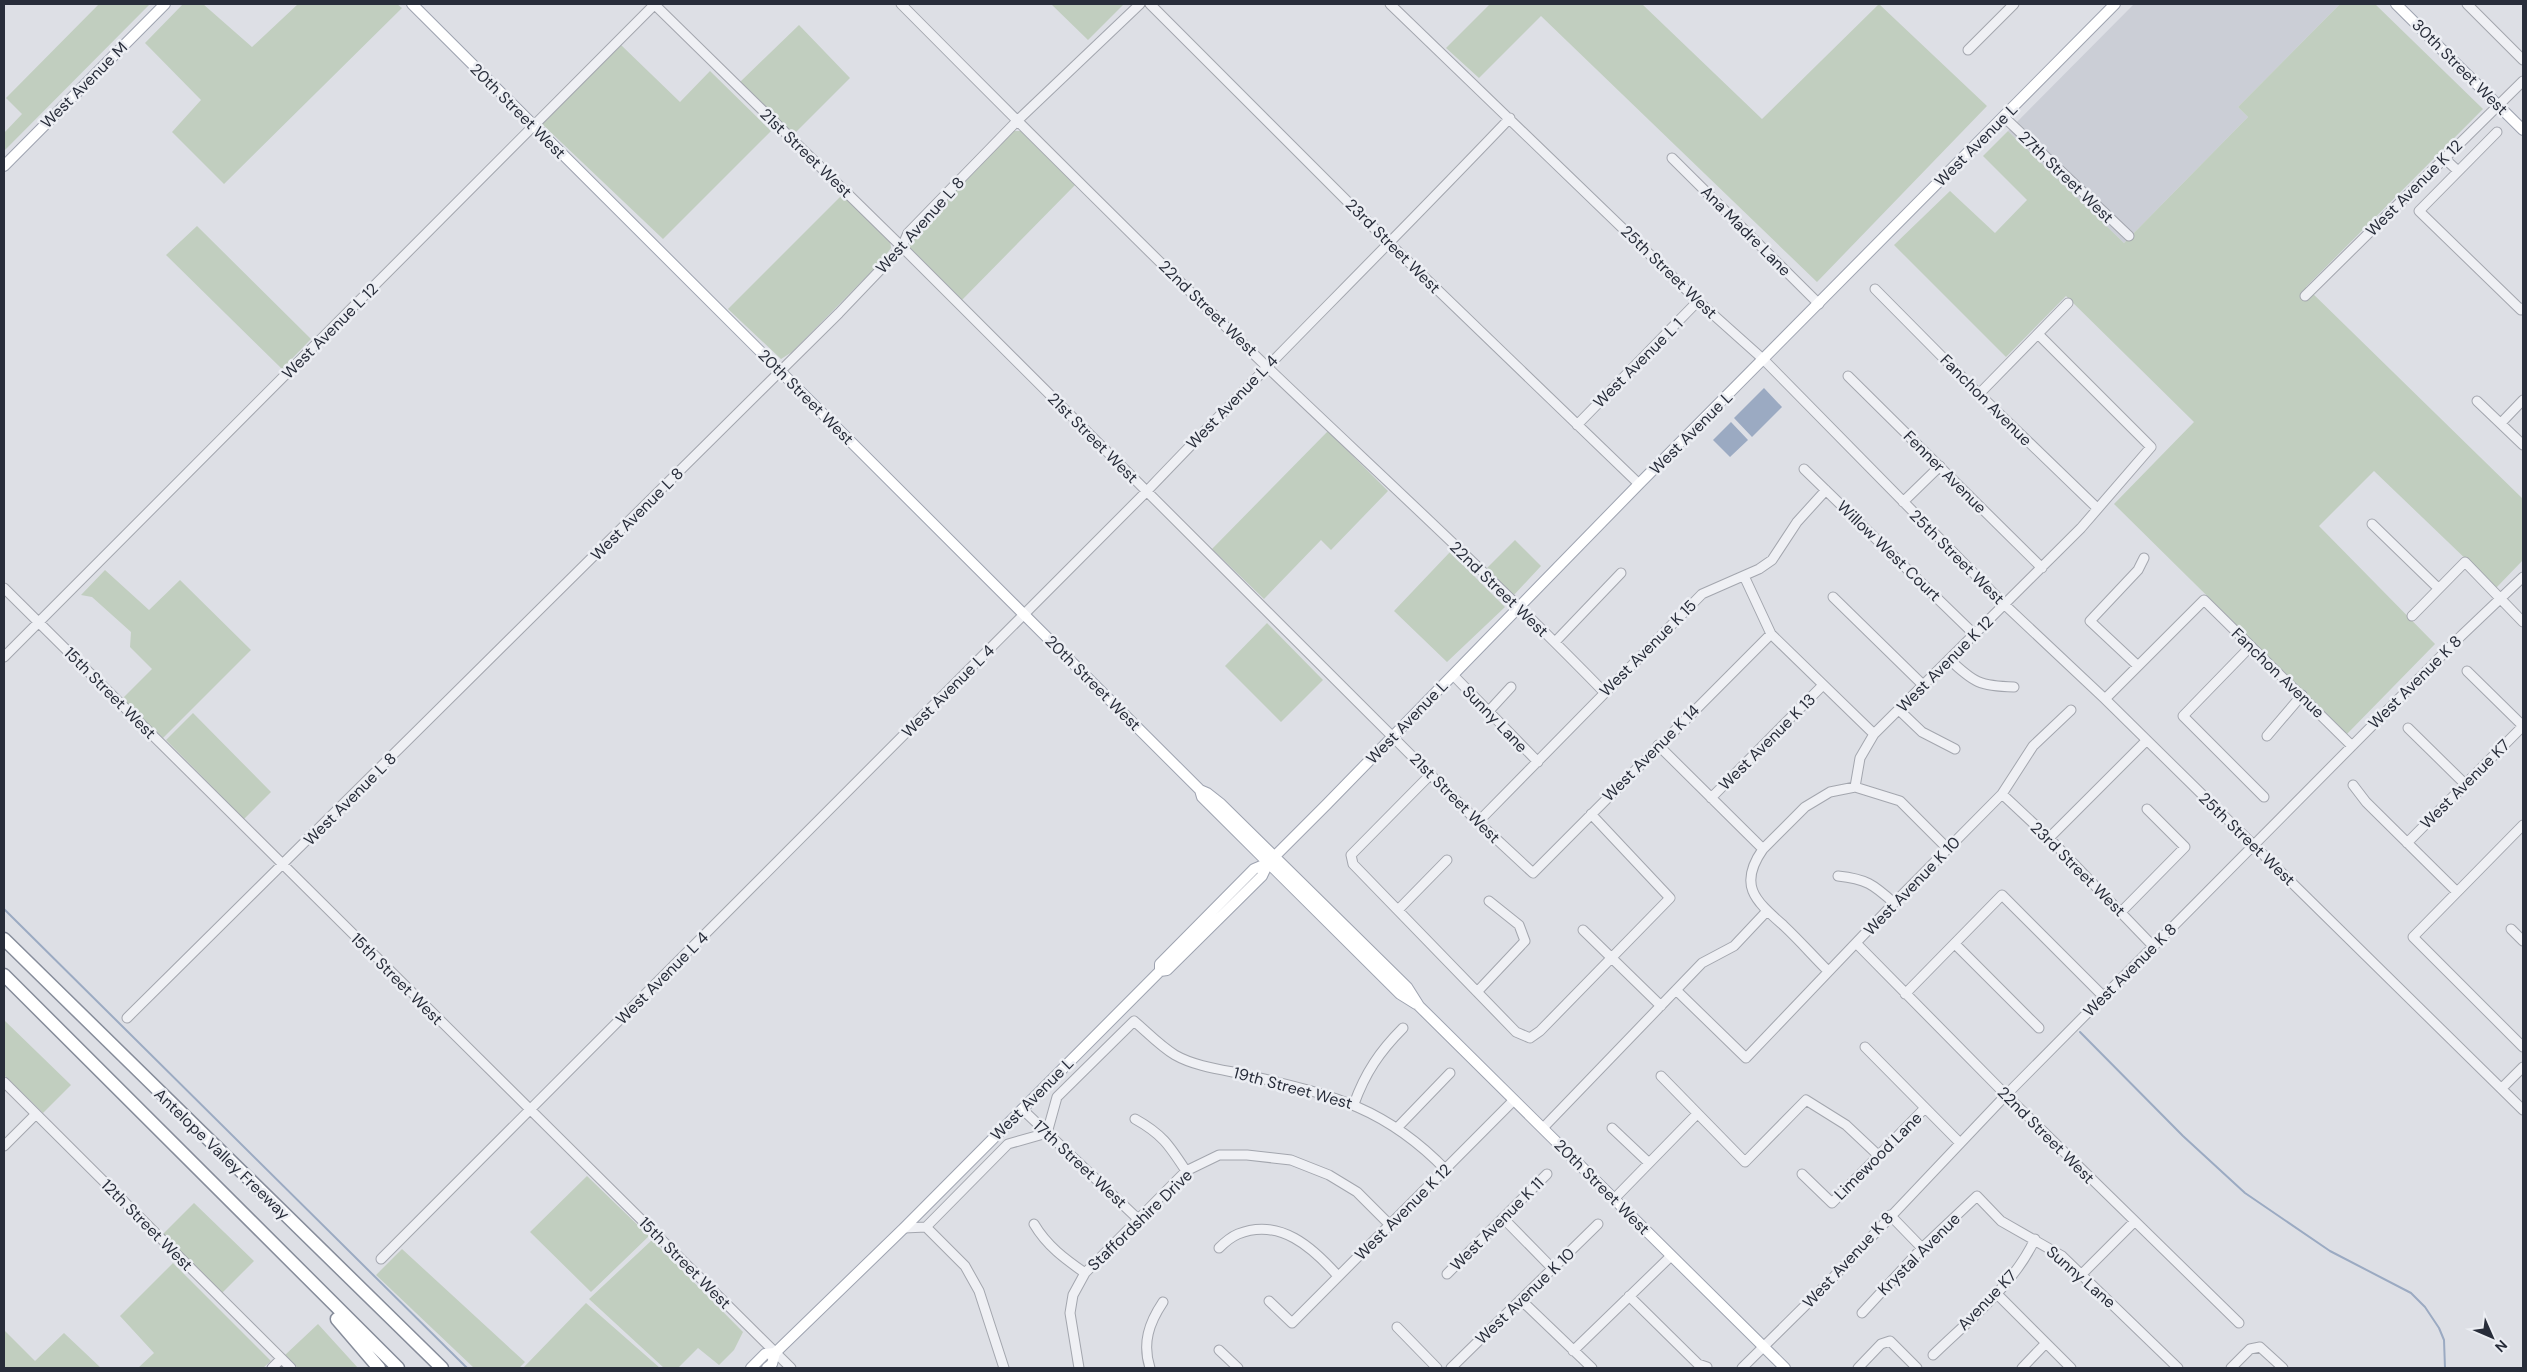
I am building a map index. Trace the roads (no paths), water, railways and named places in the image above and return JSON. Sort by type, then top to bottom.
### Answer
[{"type":"highway","name":"Antelope Valley Freeway","points":[[4,939],[442,1368]]},
{"type":"highway","name":"Antelope Valley Freeway","points":[[4,975],[274,1247],[398,1368]]},
{"type":"highway","points":[[274,1247],[379,1368]]},
{"type":"highway","points":[[425,1352],[446,1368]]},
{"type":"main road","name":"West Avenue M","points":[[4,166],[165,4]]},
{"type":"main road","name":"20th Street West","points":[[412,4],[533,127],[1200,790],[1221,804],[1271,860],[1407,987],[1419,1006],[1670,1257],[1785,1368]]},
{"type":"main road","name":"West Avenue L","points":[[767,1368],[772,1364],[775,1352],[904,1228],[1160,971],[1167,970],[1262,876],[1271,860],[1639,484],[2115,4]]},
{"type":"main road","name":"30th Street West","points":[[2396,4],[2523,130]]},
{"type":"main road","name":"West Avenue L","points":[[750,1368],[764,1354],[775,1352]]},
{"type":"street","name":"West Avenue L 12","points":[[4,658],[654,4]]},
{"type":"street","name":"21st Street West","points":[[654,4],[902,247],[1478,822],[1533,873]]},
{"type":"street","name":"22nd Street West","points":[[901,4],[1266,366],[1555,642],[1604,692]]},
{"type":"street","name":"West Avenue L 8","points":[[127,1018],[780,372],[902,247],[908,233],[1017,121],[1140,4]]},
{"type":"street","name":"23rd Street West","points":[[1150,4],[1390,244],[1639,484]]},
{"type":"street","name":"25th Street West","points":[[1390,4],[1510,118],[1698,302],[1764,360],[2005,605],[2105,699],[2523,1110]]},
{"type":"street","points":[[1968,50],[2014,4]]},
{"type":"street","points":[[2467,4],[2523,60]]},
{"type":"street","name":"West Avenue K 12","points":[[2306,296],[2523,81]]},
{"type":"street","name":"27th Street West","points":[[2004,117],[2128,236]]},
{"type":"street","name":"West Avenue L 4","points":[[381,1259],[1146,492],[1266,366],[1390,244],[1510,118]]},
{"type":"street","points":[[2497,132],[2419,211],[2521,310],[2523,308]]},
{"type":"street","name":"Ana Madre Lane","points":[[1672,158],[1819,304]]},
{"type":"street","points":[[2444,158],[2458,172]]},
{"type":"street","name":"Fanchon Avenue","points":[[1875,289],[1979,394],[2097,508]]},
{"type":"street","name":"West Avenue L 1","points":[[1576,425],[1698,302]]},
{"type":"street","points":[[1979,394],[2068,303]]},
{"type":"street","name":"West Avenue K 12","points":[[1854,787],[1860,758],[1874,734],[2042,568],[2151,447],[2038,334]]},
{"type":"street","name":"Fenner Avenue","points":[[1848,376],[2042,568]]},
{"type":"street","points":[[2501,423],[2523,400]]},
{"type":"street","points":[[2477,401],[2523,445]]},
{"type":"street","points":[[1903,502],[1940,466]]},
{"type":"street","name":"Willow West Court","points":[[1804,469],[1974,634]]},
{"type":"street","name":"West Avenue K 15","points":[[1478,822],[1702,594],[1744,576],[1772,560],[1797,522],[1826,490]]},
{"type":"street","points":[[2372,524],[2438,588]]},
{"type":"street","points":[[2105,699],[2138,666],[2090,620],[2138,570],[2144,558]]},
{"type":"street","points":[[2412,616],[2465,562],[2523,622]]},
{"type":"street","points":[[1555,642],[1621,572]]},
{"type":"street","points":[[1744,576],[1771,634],[1874,734]]},
{"type":"street","name":"West Avenue K 8","points":[[1742,1368],[1764,1348],[2006,1095],[2153,946],[2461,636],[2523,577]]},
{"type":"street","name":"15th Street West","points":[[4,588],[282,866],[791,1368]]},
{"type":"street","points":[[1833,597],[1923,685]]},
{"type":"street","name":"Fanchon Avenue","points":[[2138,666],[2204,600],[2352,746]]},
{"type":"street","name":"West Avenue K 14","points":[[1533,873],[1658,745],[1771,634]]},
{"type":"street","points":[[2251,646],[2183,716],[2264,797]]},
{"type":"street","points":[[1949,659],[1966,676],[1986,686],[2014,687]]},
{"type":"street","points":[[2467,671],[2523,726]]},
{"type":"street","name":"Sunny Lane","points":[[1453,675],[1538,762]]},
{"type":"street","name":"West Avenue K 13","points":[[1711,798],[1823,685]]},
{"type":"street","points":[[1488,712],[1511,687]]},
{"type":"street","points":[[2267,736],[2302,695]]},
{"type":"street","points":[[1899,710],[1922,732],[1955,749]]},
{"type":"street","name":"West Avenue K 10","points":[[1676,990],[1746,1058],[1792,1012],[1894,902],[2002,794],[2033,746],[2072,710]]},
{"type":"street","name":"West Avenue K7","points":[[2407,843],[2523,726]]},
{"type":"street","points":[[2408,728],[2465,784]]},
{"type":"street","points":[[2049,838],[2146,741]]},
{"type":"street","points":[[1658,745],[1764,849]]},
{"type":"street","points":[[1430,774],[1351,855],[1353,864],[1516,1032],[1530,1038],[1540,1031],[1670,898],[1591,814]]},
{"type":"street","points":[[2353,785],[2366,802],[2457,892]]},
{"type":"street","points":[[1828,971],[1784,926],[1766,912],[1756,899],[1750,884],[1753,863],[1764,849],[1805,807],[1830,792],[1854,787],[1900,801],[1947,848]]},
{"type":"street","name":"23rd Street West","points":[[2002,794],[2049,838],[2153,946]]},
{"type":"street","points":[[2120,912],[2185,847],[2146,809]]},
{"type":"street","points":[[2522,830],[2413,937],[2523,1047]]},
{"type":"street","points":[[1398,910],[1448,860]]},
{"type":"street","points":[[1838,876],[1854,877],[1872,884],[1894,902]]},
{"type":"street","points":[[1905,994],[2002,895],[2104,997]]},
{"type":"street","points":[[1477,992],[1525,940],[1519,925],[1489,900]]},
{"type":"street","points":[[1543,1128],[1702,964],[1734,946],[1766,912]]},
{"type":"street","points":[[2511,929],[2523,941]]},
{"type":"street","points":[[1583,930],[1661,1006]]},
{"type":"street","name":"22nd Street West","points":[[1856,943],[2134,1222],[2239,1323]]},
{"type":"street","points":[[1955,944],[2039,1028]]},
{"type":"street","name":"19th Street West","points":[[1134,1021],[1175,1055],[1182,1058],[1311,1090],[1354,1104],[1378,1115],[1425,1148],[1446,1170]]},
{"type":"street","name":"West Avenue L","points":[[926,1227],[1008,1144],[1047,1134],[1057,1097],[1134,1021]]},
{"type":"street","points":[[1354,1104],[1370,1066],[1384,1047],[1403,1028]]},
{"type":"street","points":[[1865,1047],[1960,1143]]},
{"type":"street","points":[[2502,1088],[2523,1067]]},
{"type":"street","points":[[1397,1128],[1450,1073]]},
{"type":"street","points":[[1661,1076],[1745,1162],[1806,1100],[1846,1125],[1879,1156]]},
{"type":"street","name":"12th Street West","points":[[4,1082],[290,1368]]},
{"type":"street","name":"West Avenue K 12","points":[[1269,1301],[1292,1323],[1514,1100]]},
{"type":"street","name":"Limewood Lane","points":[[1802,1174],[1832,1203],[1925,1108]]},
{"type":"street","name":"17th Street West","points":[[1022,1109],[1138,1219]]},
{"type":"street","points":[[4,1146],[36,1114]]},
{"type":"street","points":[[1614,1199],[1697,1114]]},
{"type":"street","points":[[1135,1119],[1156,1130],[1170,1146],[1186,1171]]},
{"type":"street","points":[[1612,1128],[1649,1164]]},
{"type":"street","name":"Staffordshire Drive","points":[[1079,1368],[1070,1313],[1073,1295],[1085,1274],[1186,1171],[1219,1155],[1247,1155],[1291,1160],[1329,1175],[1357,1192],[1390,1224]]},
{"type":"street","name":"West Avenue K 11","points":[[1447,1274],[1547,1174]]},
{"type":"street","name":"Sunny Lane","points":[[1977,1196],[2001,1221],[2062,1256],[2178,1368]]},
{"type":"street","name":"Krystal Avenue","points":[[1862,1313],[1922,1248],[1977,1196]]},
{"type":"street","points":[[1890,1215],[1922,1248]]},
{"type":"street","points":[[1503,1218],[1553,1269]]},
{"type":"street","points":[[2082,1274],[2134,1222]]},
{"type":"street","points":[[1034,1224],[1042,1236],[1060,1255],[1085,1274]]},
{"type":"street","name":"West Avenue K 10","points":[[1451,1368],[1598,1224]]},
{"type":"street","points":[[904,1228],[926,1227],[965,1266],[979,1291],[1004,1368]]},
{"type":"street","points":[[1218,1248],[1237,1234],[1255,1230],[1271,1231],[1301,1240],[1317,1252],[1338,1276]]},
{"type":"street","name":"Avenue K7","points":[[1933,1355],[1996,1293],[2027,1256],[2035,1239]]},
{"type":"street","points":[[1573,1351],[1670,1257]]},
{"type":"street","points":[[1996,1293],[2071,1368]]},
{"type":"street","points":[[1630,1296],[1698,1364],[1707,1367]]},
{"type":"street","points":[[1521,1300],[1592,1368]]},
{"type":"street","points":[[1150,1368],[1147,1333],[1152,1319],[1163,1302]]},
{"type":"street","points":[[1396,1327],[1437,1368]]},
{"type":"street","points":[[1858,1368],[1881,1344],[1890,1341],[1917,1368]]},
{"type":"street","points":[[2022,1368],[2046,1343]]},
{"type":"street","points":[[2231,1368],[2250,1349],[2260,1347],[2283,1368]]},
{"type":"street","points":[[1219,1350],[1238,1368]]},
{"type":"street","points":[[272,1368],[281,1359]]},
{"type":"water","points":[[1764,388],[1782,407],[1752,437],[1734,418]]},
{"type":"water","points":[[1731,422],[1748,440],[1730,457],[1713,440]]},
{"type":"waterway","points":[[4,909],[467,1368]]},
{"type":"waterway","points":[[2080,1032],[2183,1136],[2245,1193],[2330,1251],[2411,1293],[2425,1307],[2439,1328],[2444,1340],[2445,1368]]}]
